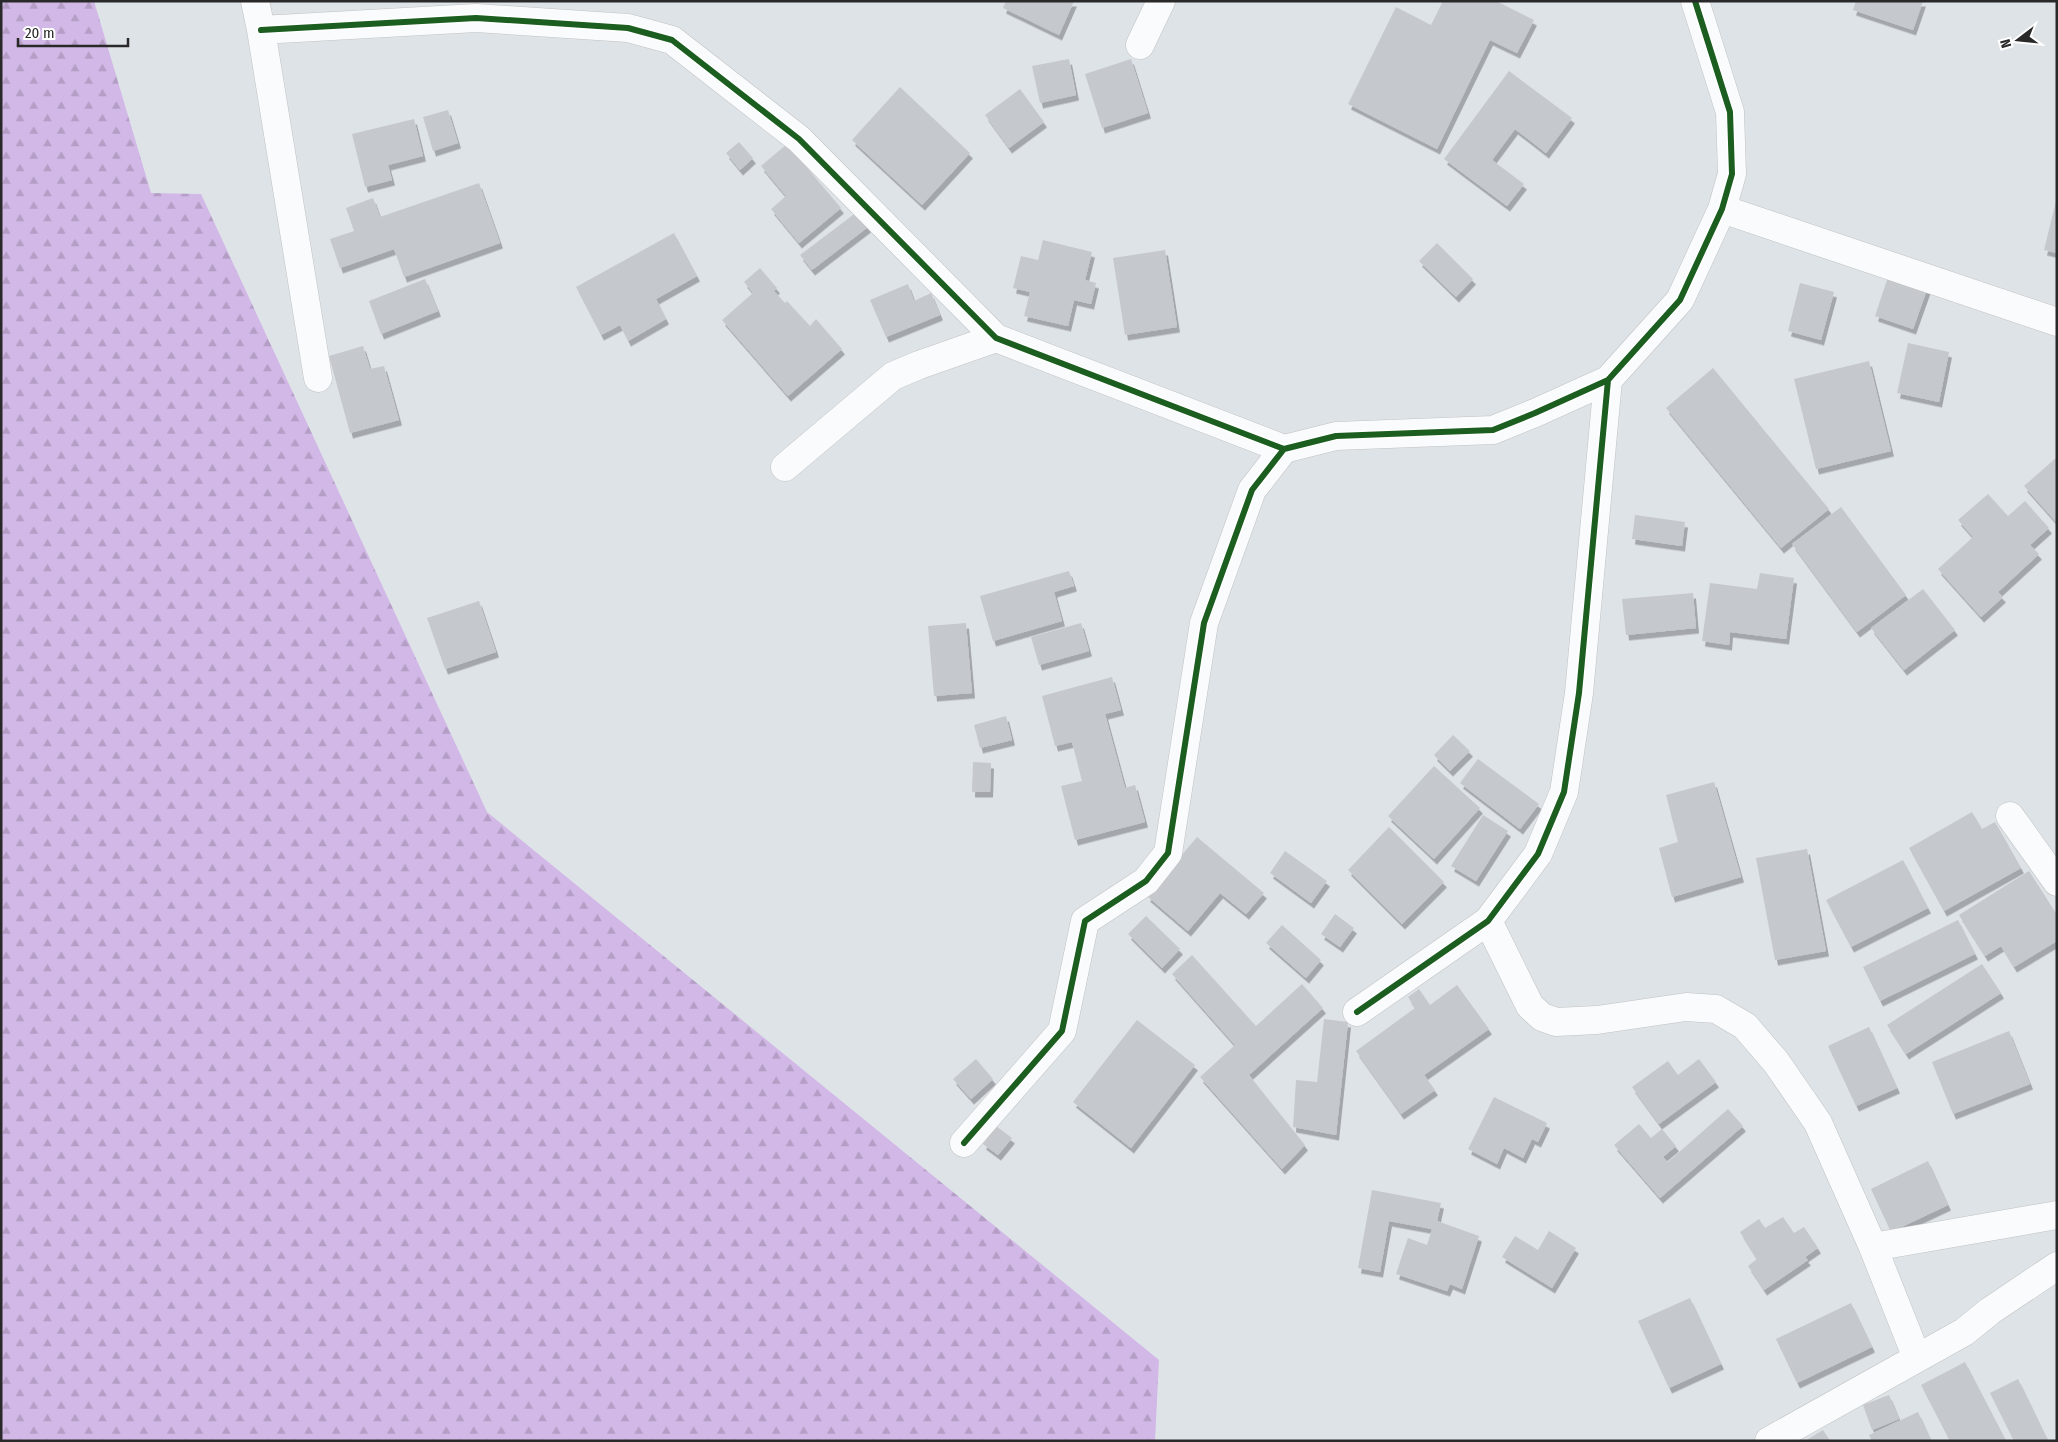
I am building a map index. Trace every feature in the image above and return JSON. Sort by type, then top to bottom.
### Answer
[{"type":"street","points":[[255,1],[262,30],[318,378]]},
{"type":"street","points":[[1140,45],[1161,1]]},
{"type":"street","points":[[262,30],[476,18],[628,28],[672,40],[799,139],[996,338],[1284,449],[1336,436],[1493,430],[1608,380],[1680,300],[1722,209],[1732,174],[1730,112],[1695,1]]},
{"type":"street","points":[[1722,209],[2057,322]]},
{"type":"street","points":[[785,467],[893,376],[919,364],[996,338]]},
{"type":"street","points":[[1357,1012],[1488,921],[1538,854],[1564,792],[1579,693],[1608,380]]},
{"type":"street","points":[[964,1142],[1062,1031],[1085,921],[1146,881],[1168,854],[1204,623],[1252,490],[1284,449]]},
{"type":"street","points":[[2010,816],[2057,882]]},
{"type":"street","points":[[1488,921],[1530,1006],[1542,1017],[1556,1022],[1597,1020],[1686,1007],[1716,1009],[1745,1026],[1776,1062],[1818,1123],[1873,1246],[1917,1358]]},
{"type":"street","points":[[1873,1246],[2057,1215]]},
{"type":"street","points":[[1769,1441],[1964,1332],[1990,1311],[2057,1266]]},
{"type":"green space","points":[[1,1],[94,1],[151,193],[201,194],[487,812],[1159,1360],[1155,1441],[1,1441]]},
{"type":"building","points":[[1006,1],[1074,1],[1059,35],[1003,8]]},
{"type":"building","points":[[1443,1],[1496,1],[1534,20],[1517,53],[1490,40],[1437,149],[1348,104],[1396,7],[1431,25]]},
{"type":"building","points":[[1856,1],[1923,1],[1913,30],[1853,10]]},
{"type":"building","points":[[1069,59],[1076,95],[1040,103],[1032,66]]},
{"type":"building","points":[[1131,59],[1148,113],[1102,128],[1085,74]]},
{"type":"building","points":[[1509,71],[1572,118],[1546,153],[1515,129],[1492,160],[1524,184],[1507,206],[1444,159]]},
{"type":"building","points":[[900,87],[970,153],[922,205],[852,140]]},
{"type":"building","points":[[1020,89],[1044,122],[1009,148],[985,115]]},
{"type":"building","points":[[448,110],[458,143],[433,151],[423,117]]},
{"type":"building","points":[[414,119],[423,156],[388,165],[392,180],[365,187],[352,134]]},
{"type":"building","points":[[739,142],[753,158],[740,170],[726,153]]},
{"type":"building","points":[[787,144],[841,208],[799,243],[771,209],[786,196],[761,166]]},
{"type":"building","points":[[479,183],[500,243],[404,277],[394,249],[340,268],[330,239],[354,231],[346,208],[373,198],[380,217]]},
{"type":"building","points":[[2057,201],[2057,253],[2044,250]]},
{"type":"building","points":[[857,212],[868,227],[812,270],[800,255]]},
{"type":"building","points":[[674,233],[697,276],[656,299],[666,319],[628,341],[620,325],[601,335],[576,287]]},
{"type":"building","points":[[1043,240],[1092,252],[1085,280],[1096,283],[1091,304],[1074,300],[1068,326],[1024,316],[1030,292],[1013,288],[1021,256],[1038,260]]},
{"type":"building","points":[[1437,243],[1473,279],[1456,297],[1419,261]]},
{"type":"building","points":[[1165,250],[1177,327],[1125,335],[1113,258]]},
{"type":"building","points":[[760,268],[777,288],[774,291],[785,303],[787,301],[810,326],[816,319],[842,349],[788,396],[722,320],[753,293],[744,282]]},
{"type":"building","points":[[1890,271],[1929,284],[1913,329],[1875,316]]},
{"type":"building","points":[[425,279],[438,311],[381,334],[369,301]]},
{"type":"building","points":[[1800,283],[1834,292],[1821,340],[1788,331]]},
{"type":"building","points":[[908,284],[914,301],[931,293],[940,315],[886,337],[870,300]]},
{"type":"building","points":[[1908,343],[1949,352],[1939,402],[1897,393]]},
{"type":"building","points":[[363,346],[370,369],[384,366],[399,420],[350,433],[329,356]]},
{"type":"building","points":[[1869,361],[1891,451],[1816,469],[1794,379]]},
{"type":"building","points":[[1713,368],[1829,509],[1781,548],[1666,408]]},
{"type":"building","points":[[2057,457],[2057,523],[2024,486]]},
{"type":"building","points":[[1988,494],[2008,516],[2025,501],[2049,528],[2030,545],[2039,554],[1998,592],[2003,597],[1981,617],[1938,569],[1973,537],[1958,520]]},
{"type":"building","points":[[1841,507],[1906,595],[1857,632],[1792,544]]},
{"type":"building","points":[[1635,515],[1685,522],[1682,546],[1632,539]]},
{"type":"building","points":[[1069,571],[1074,586],[1054,592],[1062,621],[993,641],[980,596]]},
{"type":"building","points":[[1760,573],[1794,578],[1786,639],[1730,632],[1729,645],[1702,641],[1710,583],[1757,589]]},
{"type":"building","points":[[1923,589],[1955,630],[1904,670],[1871,628]]},
{"type":"building","points":[[1693,593],[1696,628],[1626,635],[1622,599]]},
{"type":"building","points":[[479,601],[496,652],[445,669],[427,618]]},
{"type":"building","points":[[966,623],[972,693],[934,696],[928,626]]},
{"type":"building","points":[[1081,623],[1089,651],[1039,665],[1031,637]]},
{"type":"building","points":[[1112,677],[1121,710],[1105,714],[1125,788],[1135,785],[1145,822],[1075,840],[1061,786],[1082,781],[1072,742],[1055,746],[1042,696]]},
{"type":"building","points":[[1006,716],[1012,740],[980,748],[974,725]]},
{"type":"building","points":[[1453,735],[1470,751],[1450,771],[1434,755]]},
{"type":"building","points":[[1478,759],[1539,804],[1520,829],[1460,783]]},
{"type":"building","points":[[973,762],[991,763],[990,792],[972,792]]},
{"type":"building","points":[[1434,766],[1480,808],[1434,859],[1388,816]]},
{"type":"building","points":[[1714,782],[1741,877],[1672,897],[1659,848],[1678,842],[1666,795]]},
{"type":"building","points":[[1972,812],[1982,829],[1995,822],[2021,868],[1944,911],[1909,848]]},
{"type":"building","points":[[1483,815],[1508,831],[1476,881],[1451,866]]},
{"type":"building","points":[[1389,827],[1444,882],[1402,924],[1348,870]]},
{"type":"building","points":[[1197,837],[1264,893],[1246,914],[1220,893],[1188,931],[1147,896]]},
{"type":"building","points":[[1807,849],[1826,951],[1775,960],[1756,858]]},
{"type":"building","points":[[1285,851],[1327,881],[1311,903],[1270,873]]},
{"type":"building","points":[[1903,860],[1928,908],[1851,947],[1826,900]]},
{"type":"building","points":[[2029,871],[2057,915],[2057,941],[2014,967],[2001,946],[1985,956],[1959,915]]},
{"type":"building","points":[[1335,914],[1354,928],[1340,947],[1321,934]]},
{"type":"building","points":[[1146,916],[1180,949],[1162,968],[1128,934]]},
{"type":"building","points":[[1958,920],[1975,954],[1880,1001],[1863,967]]},
{"type":"building","points":[[1282,925],[1321,960],[1306,978],[1266,943]]},
{"type":"building","points":[[1192,955],[1256,1026],[1302,984],[1323,1008],[1249,1075],[1305,1145],[1282,1169],[1200,1077],[1235,1045],[1172,974]]},
{"type":"building","points":[[1982,964],[2001,993],[1906,1054],[1887,1025]]},
{"type":"building","points":[[1457,985],[1489,1029],[1424,1075],[1435,1090],[1401,1114],[1356,1051],[1415,1008],[1408,997],[1419,989],[1430,1005]]},
{"type":"building","points":[[1324,1019],[1348,1022],[1336,1135],[1293,1127],[1296,1080],[1317,1082]]},
{"type":"building","points":[[1137,1020],[1195,1065],[1131,1148],[1073,1102]]},
{"type":"building","points":[[1869,1027],[1897,1088],[1856,1106],[1828,1046]]},
{"type":"building","points":[[2009,1031],[2030,1084],[1953,1114],[1932,1062]]},
{"type":"building","points":[[976,1059],[993,1079],[971,1099],[953,1079]]},
{"type":"building","points":[[1699,1059],[1716,1082],[1659,1124],[1632,1087],[1668,1061],[1678,1075]]},
{"type":"building","points":[[1494,1097],[1547,1123],[1538,1142],[1532,1139],[1523,1158],[1504,1148],[1497,1164],[1468,1149]]},
{"type":"building","points":[[1728,1109],[1743,1126],[1660,1198],[1614,1145],[1639,1124],[1651,1138],[1662,1129],[1676,1146],[1663,1157],[1668,1162]]},
{"type":"building","points":[[996,1126],[1012,1138],[998,1155],[983,1144]]},
{"type":"building","points":[[1928,1161],[1948,1205],[1891,1232],[1871,1189]]},
{"type":"building","points":[[1372,1190],[1441,1203],[1437,1221],[1479,1236],[1462,1289],[1450,1284],[1447,1291],[1396,1274],[1408,1238],[1427,1245],[1432,1229],[1389,1221],[1380,1272],[1358,1268]]},
{"type":"building","points":[[1783,1217],[1794,1233],[1804,1227],[1818,1248],[1805,1257],[1808,1260],[1764,1290],[1748,1266],[1757,1259],[1740,1232],[1759,1219],[1765,1228]]},
{"type":"building","points":[[1549,1231],[1576,1248],[1552,1288],[1502,1257],[1515,1236],[1538,1250]]},
{"type":"building","points":[[1690,1298],[1721,1364],[1669,1388],[1638,1321]]},
{"type":"building","points":[[1851,1303],[1872,1347],[1797,1383],[1776,1339]]},
{"type":"building","points":[[1965,1362],[2006,1441],[1950,1441],[1921,1385]]},
{"type":"building","points":[[2018,1379],[2048,1441],[2014,1441],[1990,1393]]},
{"type":"building","points":[[1889,1395],[1899,1419],[1872,1430],[1863,1405]]},
{"type":"building","points":[[1918,1412],[1931,1441],[1872,1441],[1869,1435]]},
{"type":"building","points":[[1823,1430],[1830,1441],[1805,1441]]},
{"type":"cycle path","points":[[1357,1012],[1488,921],[1538,854],[1564,792],[1579,693],[1608,380],[1680,300],[1722,209],[1732,174],[1730,112],[1695,1]]},
{"type":"cycle path","points":[[261,30],[476,18],[628,28],[672,40],[799,139],[996,338],[1284,449]]},
{"type":"cycle path","points":[[964,1143],[1062,1031],[1085,921],[1146,881],[1168,853],[1204,623],[1252,490],[1284,449],[1336,436],[1493,430],[1608,380]]}]
